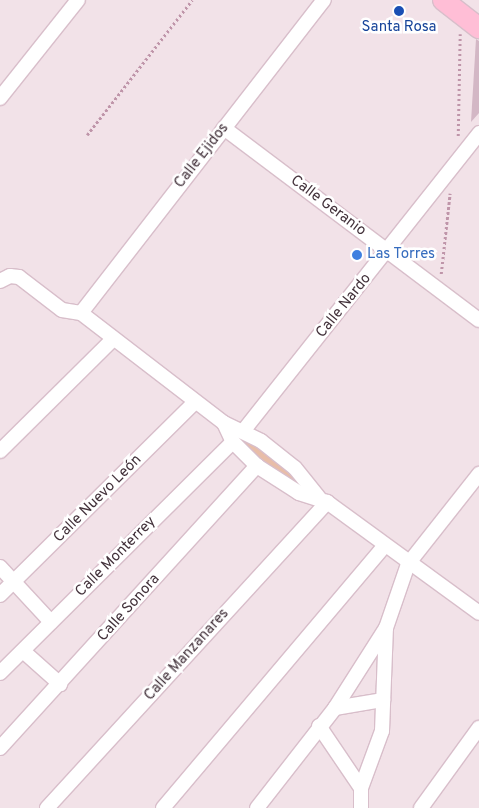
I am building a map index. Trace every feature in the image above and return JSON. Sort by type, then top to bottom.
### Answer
[{"type":"street","points":[[0,98],[78,0]]},
{"type":"street","name":"Calle Ejidos","points":[[81,313],[324,0]]},
{"type":"street","points":[[443,0],[479,28]]},
{"type":"street","name":"Calle Geranio","points":[[224,128],[479,320]]},
{"type":"street","name":"Calle Nardo","points":[[244,430],[388,252],[479,133]]},
{"type":"street","points":[[5,278],[19,277],[62,310],[81,313],[224,423],[244,430],[294,468],[323,500],[408,564],[479,612]]},
{"type":"street","points":[[0,451],[113,339]]},
{"type":"street","name":"Calle Nuevo León","points":[[0,595],[195,402]]},
{"type":"street","points":[[224,423],[233,442],[257,466],[292,489],[323,500]]},
{"type":"street","name":"Calle Monterrey","points":[[0,672],[233,442]]},
{"type":"street","name":"Calle Sonora","points":[[0,748],[257,466]]},
{"type":"street","points":[[257,808],[334,708],[386,628],[408,564],[479,474]]},
{"type":"street","name":"Calle Manzanares","points":[[47,808],[323,500]]},
{"type":"street","points":[[163,808],[385,545]]},
{"type":"street","points":[[0,567],[52,622]]},
{"type":"street","points":[[361,808],[361,788],[382,731],[386,628]]},
{"type":"street","points":[[23,651],[60,684]]},
{"type":"street","points":[[334,708],[383,700]]},
{"type":"street","points":[[319,726],[361,788]]},
{"type":"street","points":[[421,808],[479,728]]},
{"type":"path","points":[[87,135],[192,0]]},
{"type":"shaded area","points":[[242,435],[287,468],[303,489],[267,469],[239,440]]},
{"type":"building","points":[[476,39],[479,41],[479,113],[471,122]]},
{"type":"place","name":"Santa Rosa","points":[[399,11]]},
{"type":"place","name":"Las Torres","points":[[357,255]]}]
